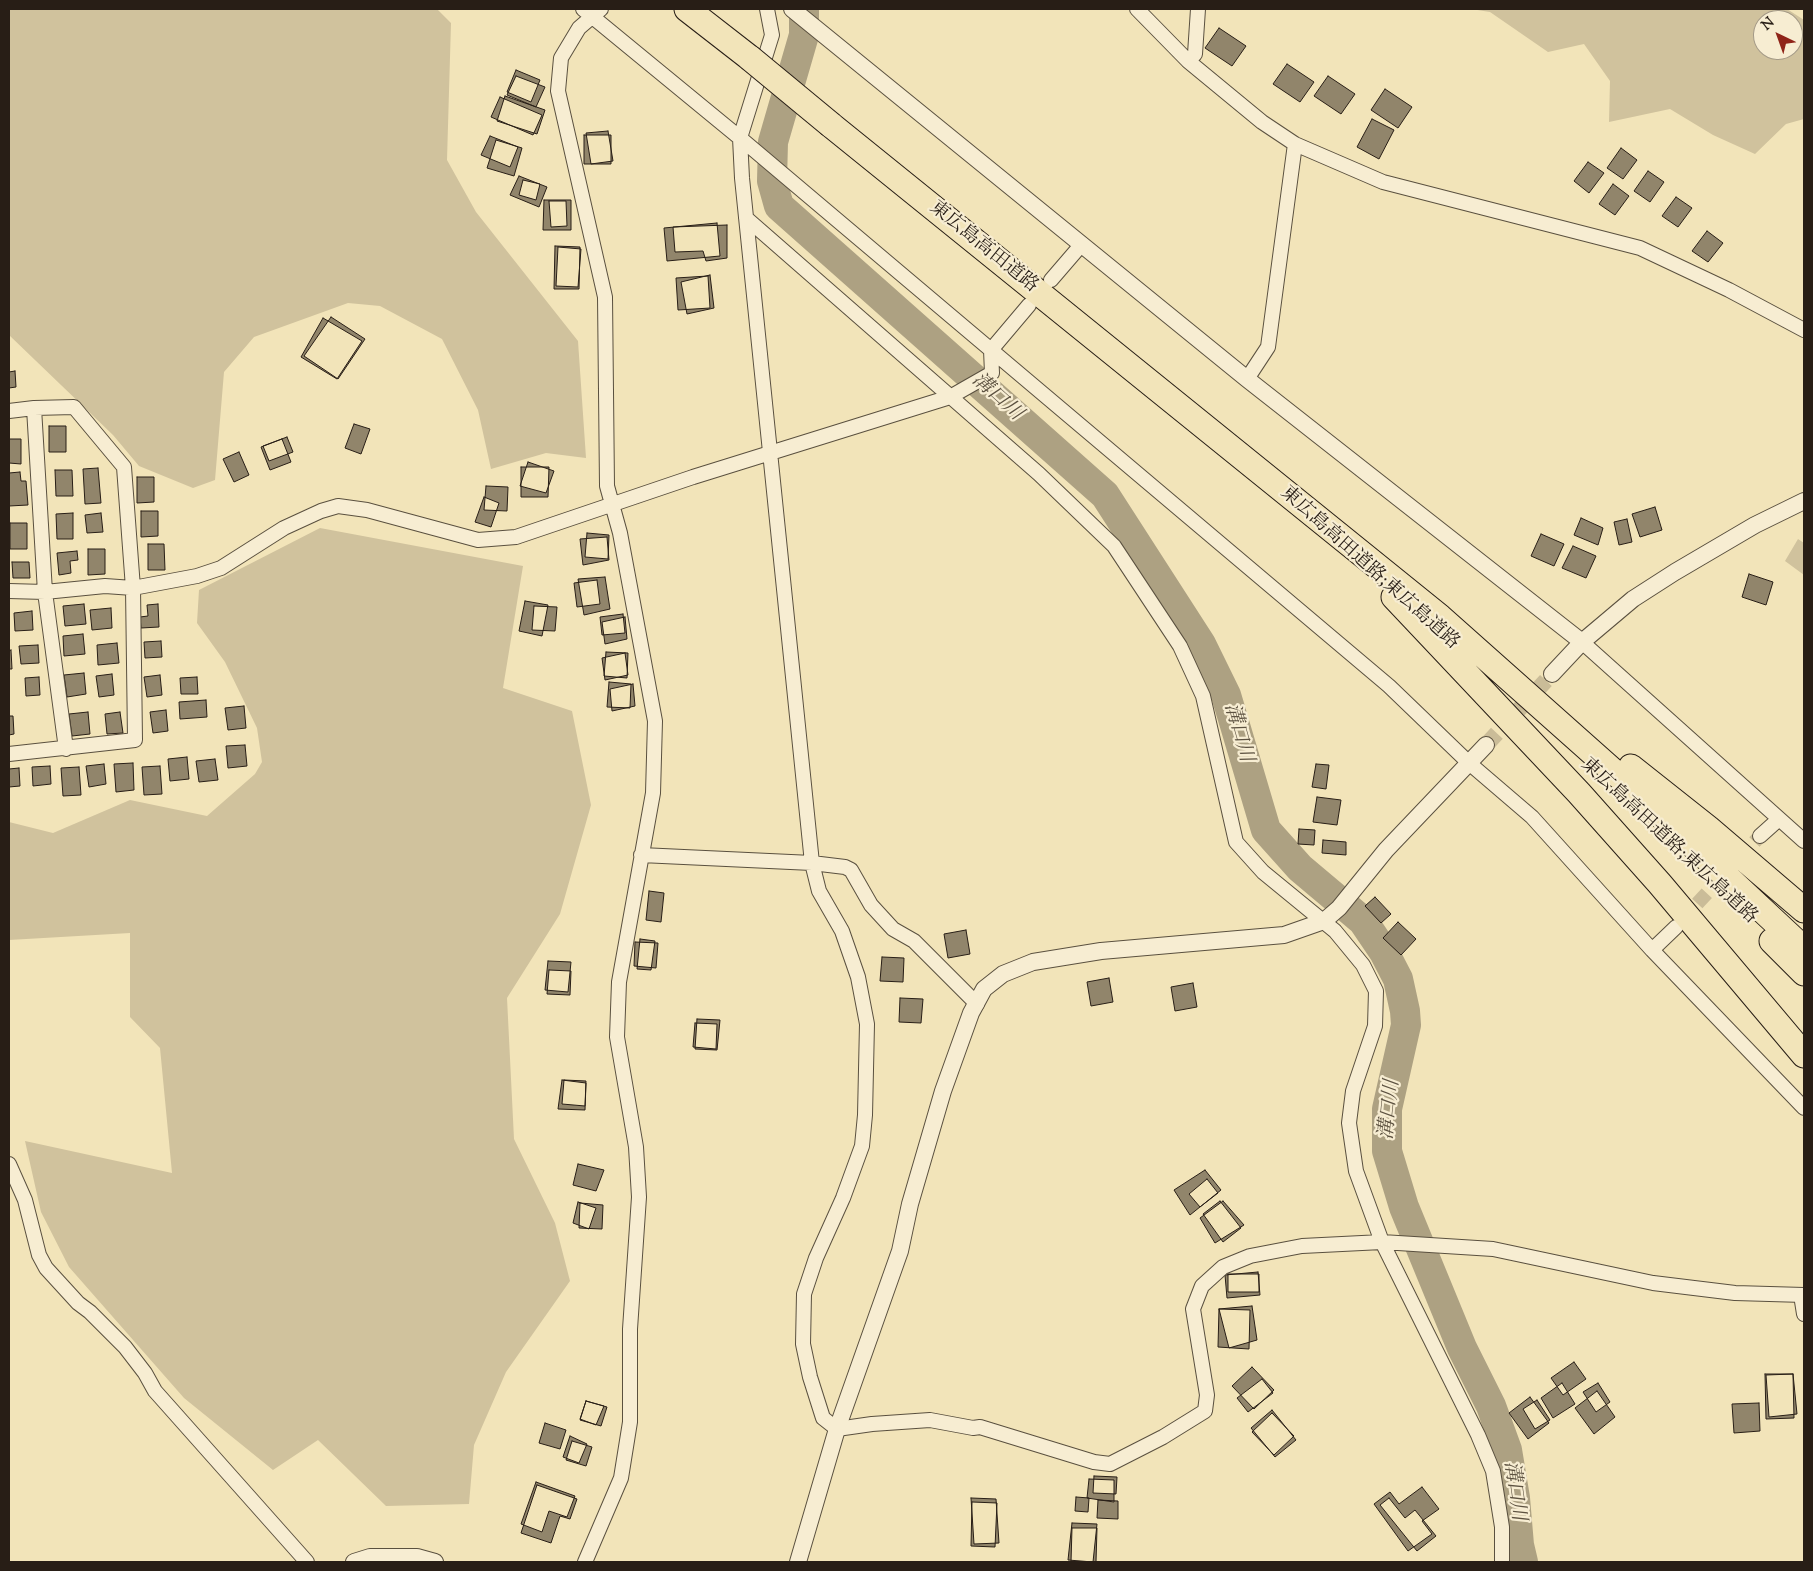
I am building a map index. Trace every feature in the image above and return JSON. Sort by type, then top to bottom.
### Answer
[{"type":"highway","name":"東広島高田道路","points":[[690,10],[1274,484]]},
{"type":"highway","name":"東広島高田道路;東広島道路","points":[[1274,484],[1378,580],[1507,692],[1578,757],[1688,860],[1804,973]]},
{"type":"highway","name":"東広島高田道路;東広島道路","points":[[1274,484],[1440,617],[1621,778],[1804,949]]},
{"type":"highway","points":[[1378,580],[1579,793],[1660,884],[1804,1055]]},
{"type":"highway","points":[[1440,617],[1708,828],[1804,910]]},
{"type":"street","points":[[767,9],[772,36],[740,138],[746,218],[812,863],[819,891],[842,931],[858,977],[867,1024],[865,1115],[862,1146],[843,1198],[816,1258],[804,1294],[802,1344],[823,1418],[837,1429],[872,1424],[930,1420],[973,1428],[980,1427],[1094,1462],[1110,1464],[1163,1437],[1206,1411],[1207,1395],[1193,1309],[1202,1286],[1223,1267],[1250,1256],[1302,1246],[1382,1242],[1493,1249],[1653,1284],[1735,1293],[1803,1295],[1804,1314]]},
{"type":"street","points":[[792,9],[1247,379],[1582,642],[1804,842]]},
{"type":"street","points":[[1137,9],[1188,60],[1262,122],[1295,144],[1383,182],[1640,248],[1729,290],[1804,330]]},
{"type":"street","points":[[1188,60],[1195,54],[1198,9]]},
{"type":"street","points":[[585,1562],[621,1478],[630,1422],[630,1329],[639,1197],[636,1147],[617,1037],[619,982],[652,793],[655,721],[620,533],[607,486],[605,297],[558,91],[561,58],[592,11],[795,185],[1389,686],[1469,763],[1532,817],[1652,950],[1804,1108]]},
{"type":"street","points":[[1247,379],[1268,347],[1295,144]]},
{"type":"street","points":[[746,218],[1039,474],[1114,546],[1180,646],[1203,696],[1236,842],[1263,872],[1335,931],[1363,964],[1376,990],[1375,1026],[1353,1091],[1349,1123],[1356,1171],[1382,1242],[1478,1435],[1493,1471],[1502,1527],[1502,1562]]},
{"type":"street","points":[[1050,280],[1082,244]]},
{"type":"street","points":[[9,592],[45,592],[105,586],[133,588],[197,576],[221,568],[284,528],[321,511],[338,506],[367,510],[478,540],[516,537],[771,452],[950,397],[992,373],[991,350],[1029,305]]},
{"type":"street","points":[[9,411],[74,406],[124,466],[133,588],[135,740],[9,754]]},
{"type":"street","points":[[34,408],[45,592],[66,749]]},
{"type":"street","points":[[1552,674],[1582,642],[1633,599],[1755,525],[1804,500]]},
{"type":"street","points":[[798,1562],[837,1429],[900,1251],[910,1204],[943,1091],[971,1014],[984,989],[1003,974],[1034,962],[1101,951],[1284,935],[1324,922],[1339,908],[1386,850],[1486,745]]},
{"type":"street","points":[[1760,836],[1779,819]]},
{"type":"street","points":[[641,855],[812,863],[845,867],[851,870],[871,905],[893,929],[914,941],[977,1004]]},
{"type":"street","points":[[1652,950],[1676,927]]},
{"type":"street","points":[[9,1164],[25,1200],[38,1255],[46,1268],[78,1303],[90,1312],[125,1347],[145,1373],[155,1391],[307,1562]]},
{"type":"street","points":[[354,1562],[370,1557],[417,1557],[434,1562]]},
{"type":"shaded area","points":[[9,9],[437,9],[451,23],[447,160],[476,212],[578,341],[586,458],[546,453],[491,469],[478,410],[442,339],[380,306],[348,303],[254,337],[224,372],[215,480],[193,488],[139,466],[113,435],[9,335]]},
{"type":"shaded area","points":[[1471,9],[1787,9],[1789,10],[1753,10],[1753,60],[1803,60],[1804,20],[1804,119],[1786,124],[1755,154],[1713,135],[1670,109],[1609,122],[1610,81],[1584,44],[1548,52],[1490,12]]},
{"type":"shaded area","points":[[320,528],[523,566],[503,688],[572,711],[591,805],[560,914],[507,998],[514,1139],[555,1223],[570,1281],[506,1372],[474,1445],[469,1504],[386,1506],[318,1440],[273,1470],[184,1398],[69,1267],[41,1212],[25,1141],[172,1173],[160,1048],[130,1017],[130,933],[9,940],[9,822],[53,833],[130,800],[207,816],[255,774],[262,762],[257,728],[225,662],[197,623],[199,590]]},
{"type":"shaded area","points":[[1798,539],[1804,543],[1804,575],[1785,561]]},
{"type":"building","points":[[1219,28],[1246,46],[1232,66],[1205,48]]},
{"type":"building","points":[[1287,64],[1314,82],[1300,102],[1273,84]]},
{"type":"building","points":[[516,70],[540,80],[531,102],[507,92]]},
{"type":"building","points":[[516,76],[545,87],[536,107],[507,95]]},
{"type":"building","points":[[1328,76],[1355,94],[1341,114],[1314,96]]},
{"type":"building","points":[[1385,89],[1412,107],[1398,128],[1371,110]]},
{"type":"building","points":[[505,96],[545,110],[537,134],[497,121]]},
{"type":"building","points":[[500,97],[542,115],[533,135],[491,117]]},
{"type":"building","points":[[1372,119],[1394,130],[1379,159],[1357,147]]},
{"type":"building","points":[[608,131],[613,161],[591,164],[586,133]]},
{"type":"building","points":[[584,135],[611,135],[611,164],[584,164]]},
{"type":"building","points":[[490,136],[518,147],[510,167],[481,155]]},
{"type":"building","points":[[496,140],[522,148],[514,176],[487,168]]},
{"type":"building","points":[[1621,148],[1637,160],[1623,179],[1607,168]]},
{"type":"building","points":[[1588,162],[1604,173],[1589,193],[1574,181]]},
{"type":"building","points":[[1648,171],[1664,182],[1650,202],[1634,191]]},
{"type":"building","points":[[519,176],[547,187],[539,207],[510,195]]},
{"type":"building","points":[[523,180],[540,184],[536,200],[519,195]]},
{"type":"building","points":[[1613,184],[1629,196],[1615,215],[1599,204]]},
{"type":"building","points":[[1676,197],[1692,208],[1678,227],[1662,216]]},
{"type":"building","points":[[544,200],[571,200],[571,230],[543,230]]},
{"type":"building","points":[[549,201],[566,201],[567,226],[551,227]]},
{"type":"building","points":[[717,223],[720,256],[667,261],[664,228]]},
{"type":"building","points":[[727,225],[727,258],[706,261],[703,251],[675,252],[673,227]]},
{"type":"building","points":[[1707,231],[1723,243],[1708,262],[1692,251]]},
{"type":"building","points":[[555,246],[580,247],[579,289],[554,289]]},
{"type":"building","points":[[558,247],[581,249],[578,287],[556,286]]},
{"type":"building","points":[[710,275],[714,308],[687,314],[681,282]]},
{"type":"building","points":[[708,276],[710,308],[678,310],[676,278]]},
{"type":"building","points":[[331,317],[365,339],[338,379],[304,356]]},
{"type":"building","points":[[323,318],[362,341],[337,379],[301,357]]},
{"type":"building","points":[[15,371],[16,387],[9,388],[9,372]]},
{"type":"building","points":[[354,424],[370,429],[361,454],[345,448]]},
{"type":"building","points":[[49,426],[66,426],[66,452],[49,452]]},
{"type":"building","points":[[287,437],[293,452],[269,461],[263,446]]},
{"type":"building","points":[[9,439],[21,439],[21,464],[9,463]]},
{"type":"building","points":[[282,439],[291,462],[270,470],[261,447]]},
{"type":"building","points":[[239,452],[249,475],[234,482],[223,459]]},
{"type":"building","points":[[528,462],[554,471],[546,493],[520,486]]},
{"type":"building","points":[[521,467],[549,467],[548,497],[521,497]]},
{"type":"building","points":[[98,468],[101,503],[85,504],[83,469]]},
{"type":"building","points":[[55,470],[72,470],[73,496],[56,496]]},
{"type":"building","points":[[20,472],[21,481],[26,481],[28,505],[9,506],[9,473]]},
{"type":"building","points":[[137,477],[154,477],[154,502],[137,503]]},
{"type":"building","points":[[486,486],[508,487],[507,511],[484,510]]},
{"type":"building","points":[[484,497],[499,503],[491,527],[475,522]]},
{"type":"building","points":[[1655,507],[1662,530],[1640,537],[1632,514]]},
{"type":"building","points":[[141,511],[158,511],[158,536],[141,537]]},
{"type":"building","points":[[73,513],[73,539],[57,539],[56,514]]},
{"type":"building","points":[[101,513],[103,532],[87,533],[85,515]]},
{"type":"building","points":[[1581,518],[1603,528],[1598,545],[1574,535]]},
{"type":"building","points":[[1627,519],[1632,542],[1619,545],[1614,522]]},
{"type":"building","points":[[10,523],[27,523],[27,549],[10,549]]},
{"type":"building","points":[[587,533],[609,535],[608,559],[585,557]]},
{"type":"building","points":[[1541,534],[1564,544],[1554,566],[1531,556]]},
{"type":"building","points":[[607,537],[609,560],[583,565],[580,539]]},
{"type":"building","points":[[148,544],[164,544],[165,570],[148,570]]},
{"type":"building","points":[[1573,546],[1596,556],[1586,578],[1562,568]]},
{"type":"building","points":[[88,549],[105,549],[105,574],[88,575]]},
{"type":"building","points":[[77,551],[78,560],[70,561],[71,573],[59,575],[57,553]]},
{"type":"building","points":[[12,562],[29,562],[30,578],[13,578]]},
{"type":"building","points":[[1749,574],[1773,582],[1766,605],[1742,597]]},
{"type":"building","points":[[605,577],[610,609],[584,615],[578,579]]},
{"type":"building","points":[[597,580],[600,604],[577,607],[574,583]]},
{"type":"building","points":[[525,601],[548,605],[542,636],[519,631]]},
{"type":"building","points":[[84,604],[86,624],[65,626],[63,606]]},
{"type":"building","points":[[158,604],[159,627],[141,628],[140,617],[148,616],[147,605]]},
{"type":"building","points":[[534,606],[557,607],[555,631],[532,630]]},
{"type":"building","points":[[111,608],[112,628],[92,630],[90,610]]},
{"type":"building","points":[[32,611],[33,630],[15,631],[14,613]]},
{"type":"building","points":[[623,614],[625,633],[602,635],[600,617]]},
{"type":"building","points":[[625,617],[627,639],[605,644],[602,622]]},
{"type":"building","points":[[83,634],[85,654],[64,656],[63,636]]},
{"type":"building","points":[[161,641],[162,657],[145,658],[144,642]]},
{"type":"building","points":[[117,643],[119,663],[98,665],[97,645]]},
{"type":"building","points":[[38,645],[39,663],[21,664],[19,646]]},
{"type":"building","points":[[11,650],[12,669],[9,669],[9,651]]},
{"type":"building","points":[[606,652],[628,653],[627,678],[604,676]]},
{"type":"building","points":[[625,653],[628,675],[605,680],[602,658]]},
{"type":"building","points":[[84,673],[86,694],[67,697],[64,675]]},
{"type":"building","points":[[112,674],[114,695],[99,697],[96,676]]},
{"type":"building","points":[[160,675],[162,695],[147,697],[144,677]]},
{"type":"building","points":[[39,677],[40,695],[26,696],[25,678]]},
{"type":"building","points":[[197,677],[198,694],[181,694],[180,678]]},
{"type":"building","points":[[609,682],[631,684],[630,708],[607,707]]},
{"type":"building","points":[[633,684],[635,706],[612,711],[610,689]]},
{"type":"building","points":[[206,700],[207,717],[180,719],[179,702]]},
{"type":"building","points":[[244,706],[246,728],[228,730],[225,708]]},
{"type":"building","points":[[166,710],[168,731],[153,733],[150,712]]},
{"type":"building","points":[[88,712],[90,734],[72,736],[69,714]]},
{"type":"building","points":[[120,712],[123,733],[107,734],[105,714]]},
{"type":"building","points":[[9,716],[13,716],[14,734],[9,735]]},
{"type":"building","points":[[245,745],[247,766],[228,768],[226,746]]},
{"type":"building","points":[[187,757],[189,779],[170,781],[168,759]]},
{"type":"building","points":[[215,759],[218,780],[199,782],[196,761]]},
{"type":"building","points":[[133,763],[134,790],[116,792],[114,764]]},
{"type":"building","points":[[104,764],[106,784],[89,787],[86,766]]},
{"type":"building","points":[[1316,764],[1329,765],[1326,789],[1312,787]]},
{"type":"building","points":[[50,766],[51,784],[33,786],[32,767]]},
{"type":"building","points":[[160,766],[162,794],[144,795],[142,767]]},
{"type":"building","points":[[79,767],[81,795],[63,796],[61,768]]},
{"type":"building","points":[[19,768],[20,786],[9,787],[9,769]]},
{"type":"building","points":[[1317,797],[1341,800],[1337,825],[1313,822]]},
{"type":"building","points":[[1299,829],[1315,830],[1314,845],[1298,844]]},
{"type":"building","points":[[1323,840],[1346,842],[1346,855],[1322,853]]},
{"type":"building","points":[[649,891],[664,893],[661,922],[646,920]]},
{"type":"building","points":[[1375,897],[1391,914],[1381,923],[1365,906]]},
{"type":"building","points":[[1398,922],[1416,939],[1401,955],[1383,938]]},
{"type":"building","points":[[966,930],[970,954],[948,958],[944,934]]},
{"type":"building","points":[[640,939],[655,941],[651,970],[637,969]]},
{"type":"building","points":[[635,942],[658,943],[656,968],[634,966]]},
{"type":"building","points":[[882,957],[904,958],[903,982],[880,981]]},
{"type":"building","points":[[548,961],[571,962],[568,992],[545,990]]},
{"type":"building","points":[[549,970],[571,971],[570,995],[547,994]]},
{"type":"building","points":[[1109,978],[1113,1002],[1091,1006],[1087,982]]},
{"type":"building","points":[[1193,983],[1197,1007],[1175,1011],[1171,987]]},
{"type":"building","points":[[900,998],[923,999],[921,1023],[899,1022]]},
{"type":"building","points":[[697,1019],[720,1020],[717,1050],[695,1049]]},
{"type":"building","points":[[695,1023],[717,1024],[716,1049],[693,1047]]},
{"type":"building","points":[[562,1080],[586,1083],[585,1110],[558,1109]]},
{"type":"building","points":[[564,1080],[586,1081],[585,1106],[562,1104]]},
{"type":"building","points":[[578,1164],[604,1170],[596,1191],[573,1185]]},
{"type":"building","points":[[1205,1170],[1221,1190],[1190,1215],[1174,1190]]},
{"type":"building","points":[[1207,1179],[1218,1193],[1200,1207],[1189,1194]]},
{"type":"building","points":[[1220,1201],[1241,1228],[1223,1242],[1203,1214]]},
{"type":"building","points":[[1223,1201],[1244,1225],[1215,1243],[1200,1218]]},
{"type":"building","points":[[578,1202],[596,1208],[589,1229],[573,1223]]},
{"type":"building","points":[[580,1203],[603,1205],[602,1229],[579,1228]]},
{"type":"building","points":[[1258,1272],[1260,1295],[1227,1298],[1225,1275]]},
{"type":"building","points":[[1228,1274],[1259,1274],[1259,1292],[1228,1292]]},
{"type":"building","points":[[1252,1306],[1257,1340],[1229,1348],[1219,1309]]},
{"type":"building","points":[[1219,1309],[1250,1310],[1249,1349],[1218,1347]]},
{"type":"building","points":[[1574,1362],[1586,1379],[1563,1395],[1551,1378]]},
{"type":"building","points":[[1252,1367],[1274,1390],[1254,1409],[1232,1386]]},
{"type":"building","points":[[1765,1374],[1793,1374],[1794,1418],[1766,1419]]},
{"type":"building","points":[[1793,1374],[1797,1414],[1769,1417],[1766,1375]]},
{"type":"building","points":[[1262,1379],[1273,1393],[1248,1412],[1237,1398]]},
{"type":"building","points":[[1562,1383],[1575,1404],[1553,1418],[1541,1398]]},
{"type":"building","points":[[1598,1383],[1610,1402],[1596,1412],[1583,1392]]},
{"type":"building","points":[[1597,1391],[1615,1417],[1594,1434],[1575,1408]]},
{"type":"building","points":[[1530,1397],[1549,1423],[1528,1439],[1509,1413]]},
{"type":"building","points":[[1537,1400],[1550,1420],[1535,1429],[1523,1409]]},
{"type":"building","points":[[586,1401],[607,1407],[601,1426],[580,1420]]},
{"type":"building","points":[[586,1401],[604,1406],[596,1425],[580,1419]]},
{"type":"building","points":[[1759,1403],[1760,1431],[1734,1433],[1732,1404]]},
{"type":"building","points":[[1272,1410],[1296,1440],[1275,1457],[1251,1428]]},
{"type":"building","points":[[1272,1413],[1294,1436],[1274,1455],[1252,1432]]},
{"type":"building","points":[[545,1423],[566,1430],[560,1449],[539,1443]]},
{"type":"building","points":[[570,1436],[587,1444],[579,1463],[563,1457]]},
{"type":"building","points":[[572,1441],[592,1447],[586,1466],[566,1460]]},
{"type":"building","points":[[1094,1476],[1117,1477],[1116,1494],[1093,1493]]},
{"type":"building","points":[[1089,1479],[1114,1480],[1114,1502],[1087,1498]]},
{"type":"building","points":[[536,1482],[575,1496],[567,1517],[549,1511],[542,1532],[521,1524]]},
{"type":"building","points":[[537,1485],[577,1499],[570,1519],[560,1516],[551,1543],[521,1533]]},
{"type":"building","points":[[1422,1487],[1439,1509],[1422,1521],[1432,1534],[1408,1551],[1374,1504],[1390,1492],[1399,1504]]},
{"type":"building","points":[[1076,1497],[1089,1498],[1088,1512],[1075,1511]]},
{"type":"building","points":[[971,1498],[996,1499],[999,1543],[974,1544]]},
{"type":"building","points":[[1389,1498],[1405,1518],[1415,1510],[1436,1536],[1417,1551],[1380,1505]]},
{"type":"building","points":[[1098,1500],[1118,1501],[1118,1519],[1097,1518]]},
{"type":"building","points":[[972,1502],[997,1503],[995,1547],[971,1546]]},
{"type":"building","points":[[1072,1523],[1097,1524],[1093,1562],[1068,1560]]},
{"type":"building","points":[[1072,1528],[1097,1528],[1096,1562],[1071,1562]]},
{"type":"waterway","name":"溝口川","points":[[804,9],[804,35],[773,142],[772,181],[779,206],[1105,495],[1201,644],[1226,695],[1266,830],[1300,868],[1363,921],[1384,952],[1398,979],[1406,1025],[1387,1109],[1387,1151],[1404,1207],[1462,1348],[1491,1406],[1507,1450],[1515,1498],[1519,1545],[1523,1562]]},
{"type":"tunnel","points":[[1486,745],[1552,674]]},
{"type":"tunnel","points":[[1683,919],[1760,836]]}]
